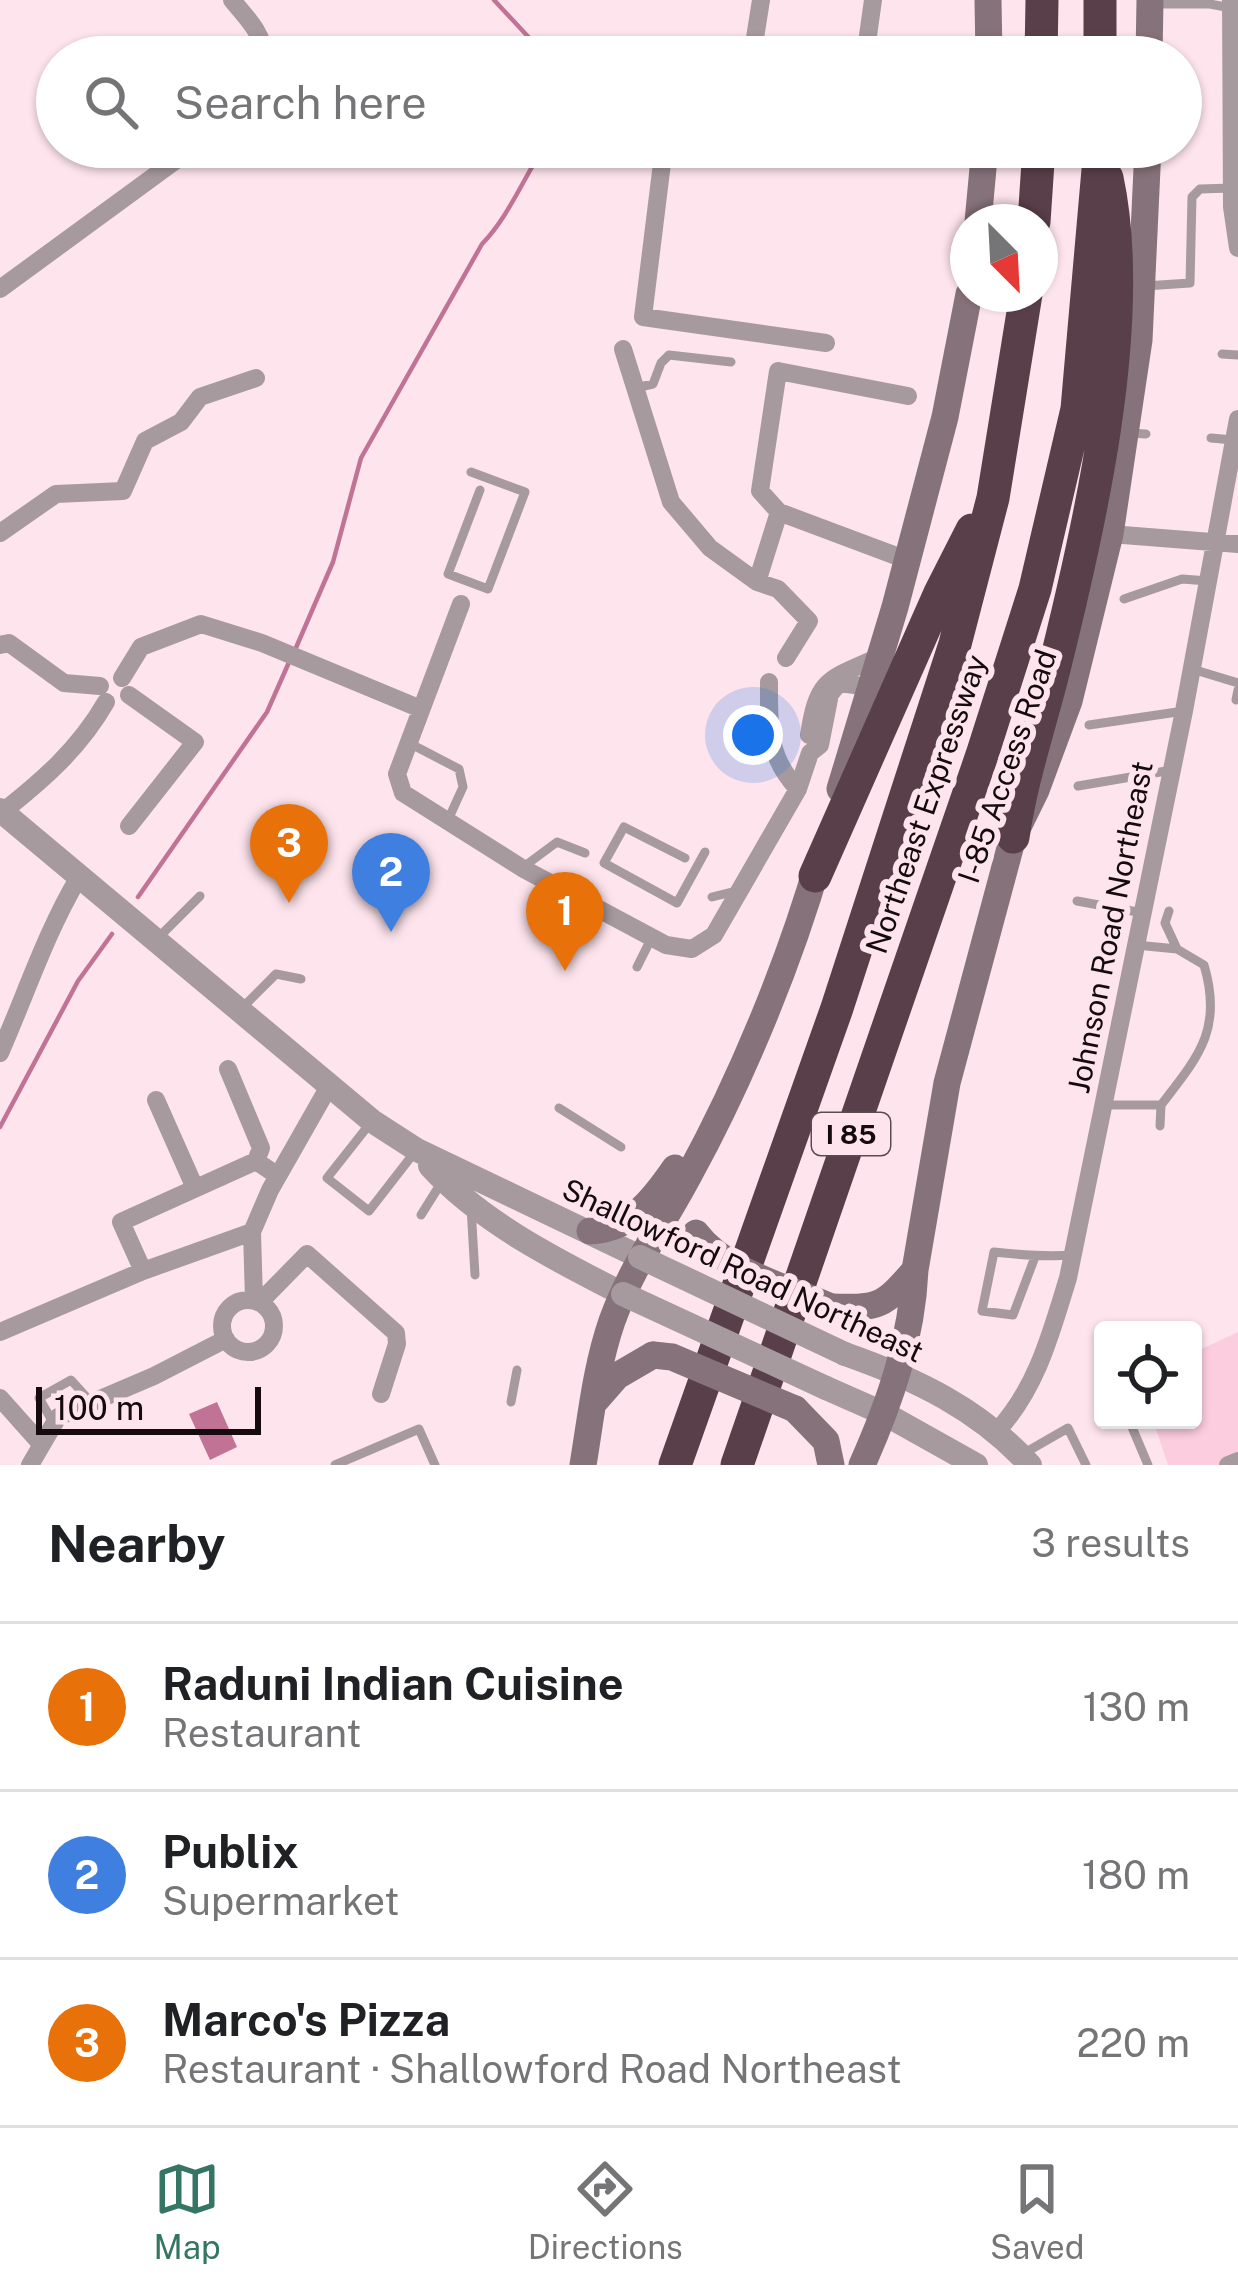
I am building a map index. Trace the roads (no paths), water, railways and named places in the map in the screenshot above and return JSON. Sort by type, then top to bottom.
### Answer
[{"type":"highway","points":[[1041,36],[1042,0]]},
{"type":"highway","points":[[1100,0],[1100,36]]},
{"type":"highway","points":[[1035,204],[1038,168]]},
{"type":"highway","name":"Northeast Expressway","points":[[737,1465],[1035,589],[1077,409],[1098,168]]},
{"type":"highway","points":[[1013,838],[1020,785],[1052,677],[1100,453],[1115,315],[1118,226],[1105,168]]},
{"type":"highway","name":"Northeast Expressway","points":[[675,1465],[837,1008],[950,662],[993,498],[1023,312]]},
{"type":"highway","points":[[815,877],[940,592],[993,498]]},
{"type":"main road","points":[[988,0],[988,36]]},
{"type":"main road","points":[[1150,2],[1150,36]]},
{"type":"main road","points":[[980,204],[983,168]]},
{"type":"main road","name":"I-85 Access Road","points":[[862,1465],[899,1373],[947,1083],[1013,838],[1069,701],[1137,433],[1147,168]]},
{"type":"main road","points":[[583,1465],[604,1344],[623,1294],[691,1173],[749,1051],[815,877],[945,418],[966,312]]},
{"type":"main road","points":[[590,1231],[619,1226],[639,1213],[679,1161],[707,1136]]},
{"type":"main road","points":[[691,1173],[688,1191],[696,1233],[707,1247],[831,1307],[872,1307],[892,1296],[916,1270]]},
{"type":"main road","points":[[593,1403],[617,1376],[653,1355],[672,1357],[795,1409],[826,1441],[831,1465]]},
{"type":"street","points":[[232,0],[259,36]]},
{"type":"street","points":[[755,36],[761,0]]},
{"type":"street","points":[[868,36],[873,0]]},
{"type":"street","points":[[1231,4],[1232,188],[1238,248]]},
{"type":"street","points":[[0,289],[165,168]]},
{"type":"street","points":[[662,168],[644,316],[826,344]]},
{"type":"street","points":[[623,349],[671,502],[710,548],[757,582],[778,589],[809,621],[786,658]]},
{"type":"street","points":[[907,560],[779,512],[760,491],[778,371],[908,396]]},
{"type":"street","points":[[0,532],[56,494],[132,494],[145,441],[181,422],[200,397],[256,378]]},
{"type":"street","name":"Johnson Road Northeast","points":[[997,1431],[1017,1409],[1042,1360],[1073,1256],[1238,419]]},
{"type":"street","points":[[757,582],[779,512]]},
{"type":"street","points":[[1110,533],[1238,544]]},
{"type":"street","points":[[461,604],[397,774],[403,793],[522,868],[651,939],[692,949],[714,935],[798,789],[810,753],[816,695],[834,678],[879,657]]},
{"type":"street","points":[[126,687],[141,647],[201,624],[262,643],[422,709]]},
{"type":"street","points":[[0,645],[9,644],[64,683],[101,702]]},
{"type":"street","points":[[1,812],[49,776],[101,702],[108,678],[194,742],[130,826]]},
{"type":"street","points":[[770,682],[769,739],[782,772],[798,789]]},
{"type":"street","points":[[811,721],[839,683],[870,687]]},
{"type":"street","name":"Shallowford Road Northeast","points":[[1,812],[328,1088],[417,1150],[508,1188],[845,1354],[940,1393],[997,1431],[1026,1460]]},
{"type":"street","points":[[0,1053],[57,914],[79,877]]},
{"type":"street","points":[[143,1271],[121,1222],[256,1161],[261,1148],[228,1069]]},
{"type":"street","points":[[328,1088],[252,1232],[257,1301],[272,1316],[270,1340],[248,1352],[226,1339],[222,1322],[238,1302],[257,1301],[307,1255],[396,1333],[382,1394]]},
{"type":"street","points":[[156,1100],[195,1188]]},
{"type":"street","name":"Shallowford Road Northeast","points":[[417,1150],[443,1180],[548,1255],[885,1414],[976,1465]]},
{"type":"street","points":[[256,1161],[278,1176]]},
{"type":"street","points":[[0,1332],[143,1271],[252,1232]]},
{"type":"street","points":[[29,1465],[58,1417],[226,1339]]},
{"type":"street","points":[[0,1397],[40,1444]]},
{"type":"street","points":[[1228,1465],[1238,1461]]},
{"type":"lane","points":[[1150,2],[1231,4]]},
{"type":"lane","points":[[1142,286],[1190,283],[1192,197],[1200,189],[1232,188]]},
{"type":"lane","points":[[1222,354],[1238,355]]},
{"type":"lane","points":[[635,388],[652,384],[669,356],[731,362]]},
{"type":"lane","points":[[1211,437],[1233,440]]},
{"type":"lane","points":[[471,472],[525,492],[488,589],[448,574],[480,490]]},
{"type":"lane","points":[[1124,599],[1181,579],[1208,581]]},
{"type":"lane","points":[[1192,669],[1237,691]]},
{"type":"lane","points":[[1089,725],[1184,711]]},
{"type":"lane","points":[[409,743],[459,769],[464,787],[448,820]]},
{"type":"lane","points":[[1078,787],[1172,770]]},
{"type":"lane","points":[[685,858],[624,826],[604,863],[677,903],[705,852]]},
{"type":"lane","points":[[522,868],[557,842],[585,853]]},
{"type":"lane","points":[[712,897],[740,890]]},
{"type":"lane","points":[[155,941],[200,896]]},
{"type":"lane","points":[[1077,901],[1143,913]]},
{"type":"lane","points":[[1169,911],[1166,923],[1177,950]]},
{"type":"lane","points":[[637,968],[651,939]]},
{"type":"lane","points":[[1136,945],[1177,950],[1204,964],[1214,996],[1208,1040],[1161,1105],[1160,1126]]},
{"type":"lane","points":[[240,1011],[276,974],[301,979]]},
{"type":"lane","points":[[1105,1105],[1161,1105]]},
{"type":"lane","points":[[559,1108],[621,1147]]},
{"type":"lane","points":[[372,1121],[327,1178],[369,1211],[417,1150]]},
{"type":"lane","points":[[421,1215],[443,1180]]},
{"type":"lane","points":[[471,1202],[475,1275]]},
{"type":"lane","points":[[1035,1257],[1013,1315],[982,1311],[994,1252],[1073,1256]]},
{"type":"lane","points":[[512,1402],[517,1370]]},
{"type":"lane","points":[[335,1465],[418,1429],[435,1465]]},
{"type":"lane","points":[[1026,1460],[1068,1429],[1086,1465]]},
{"type":"lane","points":[[1133,1429],[1148,1465]]},
{"type":"waterway","points":[[494,0],[527,36]]},
{"type":"waterway","points":[[295,650],[333,562],[361,458],[482,244],[532,168]]},
{"type":"waterway","points":[[138,897],[267,712],[290,660]]},
{"type":"waterway","points":[[0,1127],[78,981],[112,934]]},
{"type":"place","name":"Marco's Pizza","points":[[289,903]]},
{"type":"place","name":"Publix","points":[[391,932]]},
{"type":"place","name":"Raduni Indian Cuisine","points":[[565,971]]}]
